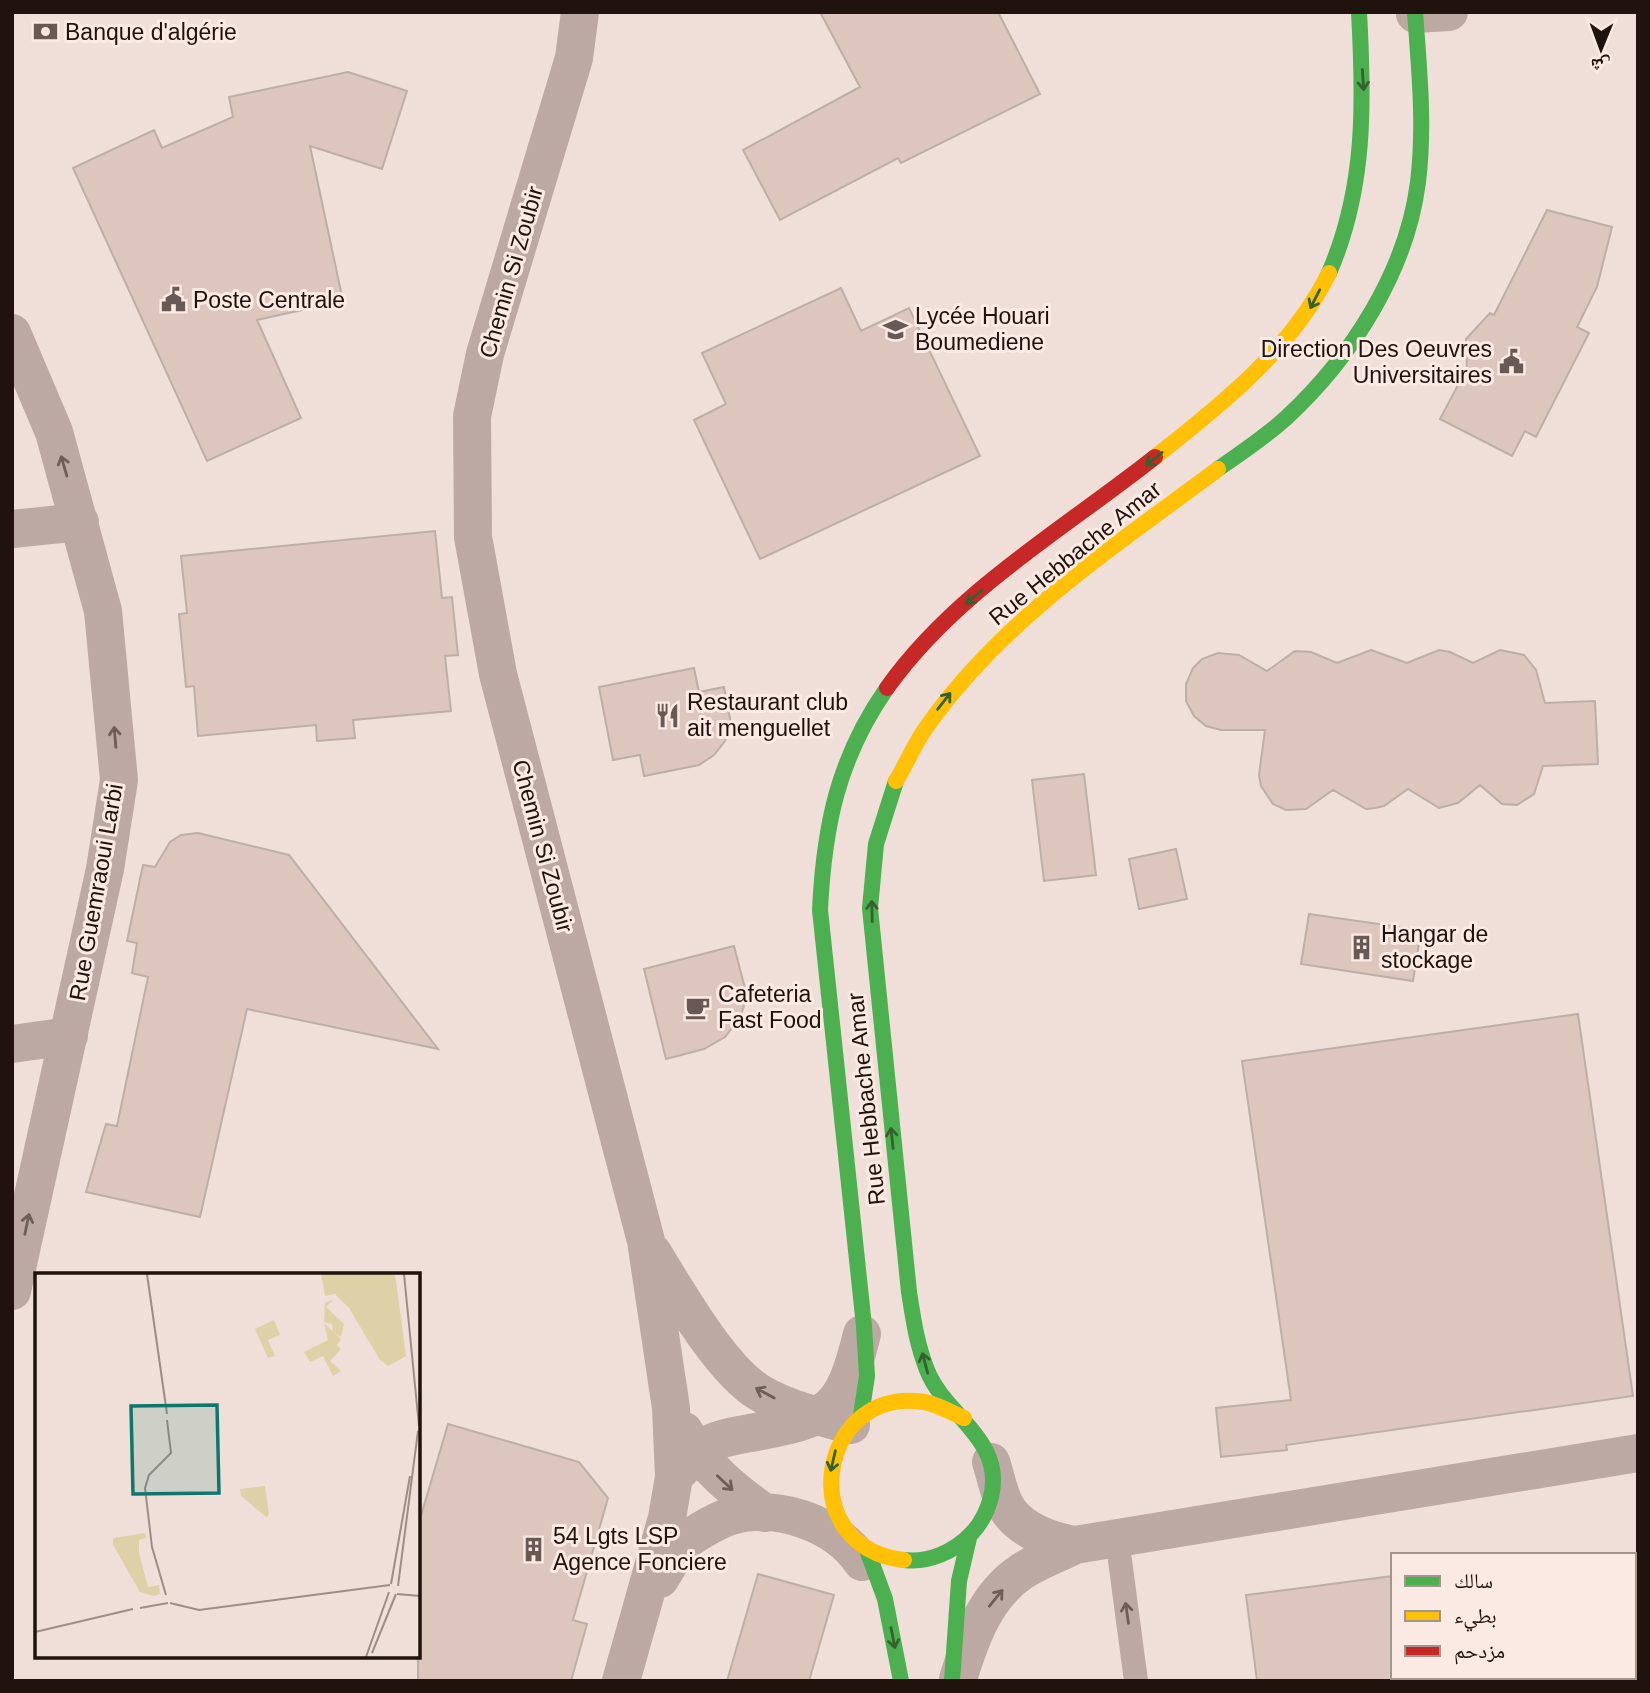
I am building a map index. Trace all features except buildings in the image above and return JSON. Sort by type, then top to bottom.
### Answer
[{"type":"main road","name":"Rue Hebbache Amar","points":[[864,1326],[820,910],[824,848],[842,778],[870,717],[913,655],[979,593],[1202,420],[1259,369],[1307,314],[1337,255],[1360,180],[1364,102],[1359,12]]},
{"type":"main road","name":"Rue Hebbache Amar","points":[[964,1418],[928,1376],[909,1282],[874,948],[872,910],[875,845],[897,780],[942,701],[961,681],[1000,641],[1054,594],[1287,417],[1343,355],[1386,286],[1414,206],[1422,119],[1426,13]]},
{"type":"main road","points":[[857,1540],[893,1560],[920,1562],[946,1554],[969,1538],[985,1516],[993,1490],[991,1462],[982,1437],[964,1418],[940,1403],[913,1399],[886,1402],[844,1419],[831,1465],[830,1488],[835,1511],[857,1540],[883,1593],[901,1681]]},
{"type":"main road","points":[[952,1681],[959,1581],[969,1538]]},
{"type":"street","name":"Chemin Si Zoubir","points":[[580,12],[574,58],[485,354],[472,416],[473,537],[498,674],[646,1241],[671,1408],[685,1465]]},
{"type":"street","name":"Rue Guemraoui Larbi","points":[[12,333],[54,432],[103,611],[119,780],[105,869],[12,1291]]},
{"type":"street","points":[[12,529],[80,522]]},
{"type":"street","points":[[12,1044],[69,1036]]},
{"type":"street","points":[[646,1241],[696,1323],[730,1364],[759,1393],[844,1419]]},
{"type":"street","points":[[844,1419],[834,1406],[845,1387],[864,1326]]},
{"type":"street","points":[[621,1681],[667,1518],[685,1465],[709,1444],[733,1436],[844,1419]]},
{"type":"street","points":[[958,1681],[972,1635],[994,1598],[1020,1573],[1075,1545],[1638,1453]]},
{"type":"street","points":[[991,1462],[1008,1509],[1028,1528],[1054,1541],[1075,1545]]},
{"type":"street","points":[[685,1465],[735,1491],[765,1513]]},
{"type":"street","points":[[645,1601],[686,1540],[731,1516],[765,1513],[808,1521],[857,1540]]},
{"type":"street","points":[[808,1521],[838,1536],[860,1558],[883,1593]]},
{"type":"lane","points":[[1116,1538],[1136,1681]]},
{"type":"traffic: fast","points":[[1329,273],[1350,209],[1360,144],[1362,79],[1359,12]]},
{"type":"traffic: fast","points":[[1218,469],[1270,432],[1310,394],[1353,340],[1389,280],[1412,215],[1418,182],[1421,118],[1415,12]]},
{"type":"traffic: fast","points":[[861,1415],[867,1376],[864,1326],[820,910],[830,821],[845,767],[856,740],[887,688]]},
{"type":"traffic: fast","points":[[896,781],[876,844],[870,908],[909,1292],[918,1341],[927,1370],[935,1386],[982,1443],[993,1477],[986,1513],[964,1540],[949,1551],[931,1558],[904,1560]]},
{"type":"traffic: fast","points":[[952,1681],[959,1581],[969,1538]]},
{"type":"traffic: fast","points":[[867,1550],[885,1599],[901,1681]]},
{"type":"traffic: slow","points":[[1155,457],[1229,396],[1275,351],[1314,301],[1329,273]]},
{"type":"traffic: slow","points":[[896,781],[928,725],[990,651],[1062,586],[1218,469]]},
{"type":"traffic: slow","points":[[904,1560],[868,1549],[845,1527],[833,1500],[832,1470],[842,1441],[861,1418],[888,1403],[924,1402],[964,1418]]},
{"type":"traffic: jam","points":[[887,688],[914,653],[978,592],[1155,457]]},
{"type":"place","name":"Banque d'algérie","points":[[45,32]]},
{"type":"place","name":"Poste Centrale","points":[[173,300]]},
{"type":"place","name":"Lycée Houari Boumediene","points":[[895,329]]},
{"type":"place","name":"Direction Des Oeuvres Universitaires","points":[[1512,362]]},
{"type":"place","name":"Restaurant club ait menguellet","points":[[667,715]]},
{"type":"place","name":"Hangar de stockage","points":[[1361,947]]},
{"type":"place","name":"Cafeteria Fast Food","points":[[698,1007]]},
{"type":"place","name":"54 Lgts LSP Agence Fonciere","points":[[533,1549]]}]
